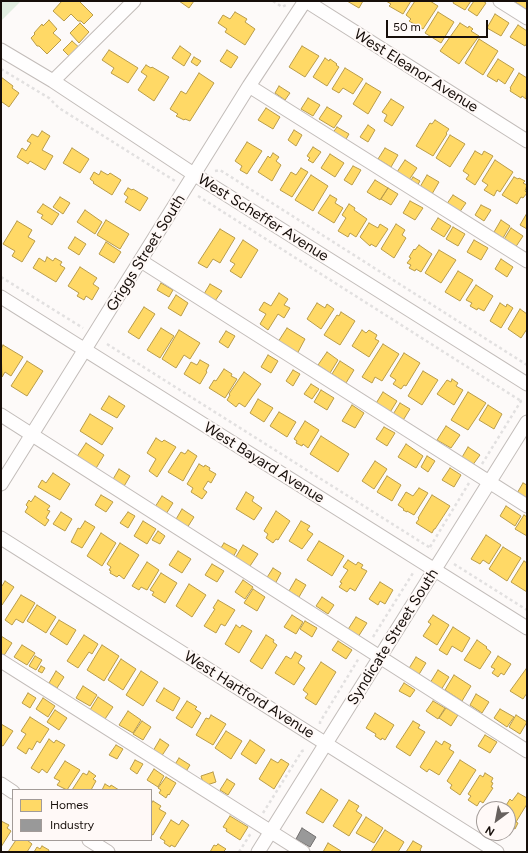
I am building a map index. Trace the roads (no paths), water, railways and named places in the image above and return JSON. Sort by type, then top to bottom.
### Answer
[{"type":"street","points":[[53,81],[134,1]]},
{"type":"street","name":"Griggs Street South","points":[[1,484],[195,175],[249,86],[305,1]]},
{"type":"street","name":"West Eleanor Avenue","points":[[305,1],[527,141]]},
{"type":"street","points":[[500,1],[527,18]]},
{"type":"street","name":"West Scheffer Avenue","points":[[1,50],[53,81],[195,175],[527,384]]},
{"type":"street","points":[[249,86],[527,261]]},
{"type":"street","points":[[141,261],[527,506]]},
{"type":"street","name":"West Bayard Avenue","points":[[1,297],[527,628]]},
{"type":"street","points":[[1,415],[527,751]]},
{"type":"street","name":"Syndicate Street South","points":[[258,852],[527,422]]},
{"type":"street","name":"West Hartford Avenue","points":[[1,538],[497,852]]},
{"type":"street","points":[[1,661],[303,852]]},
{"type":"street","points":[[1,784],[12,791]]},
{"type":"street","points":[[91,841],[108,852]]}]
